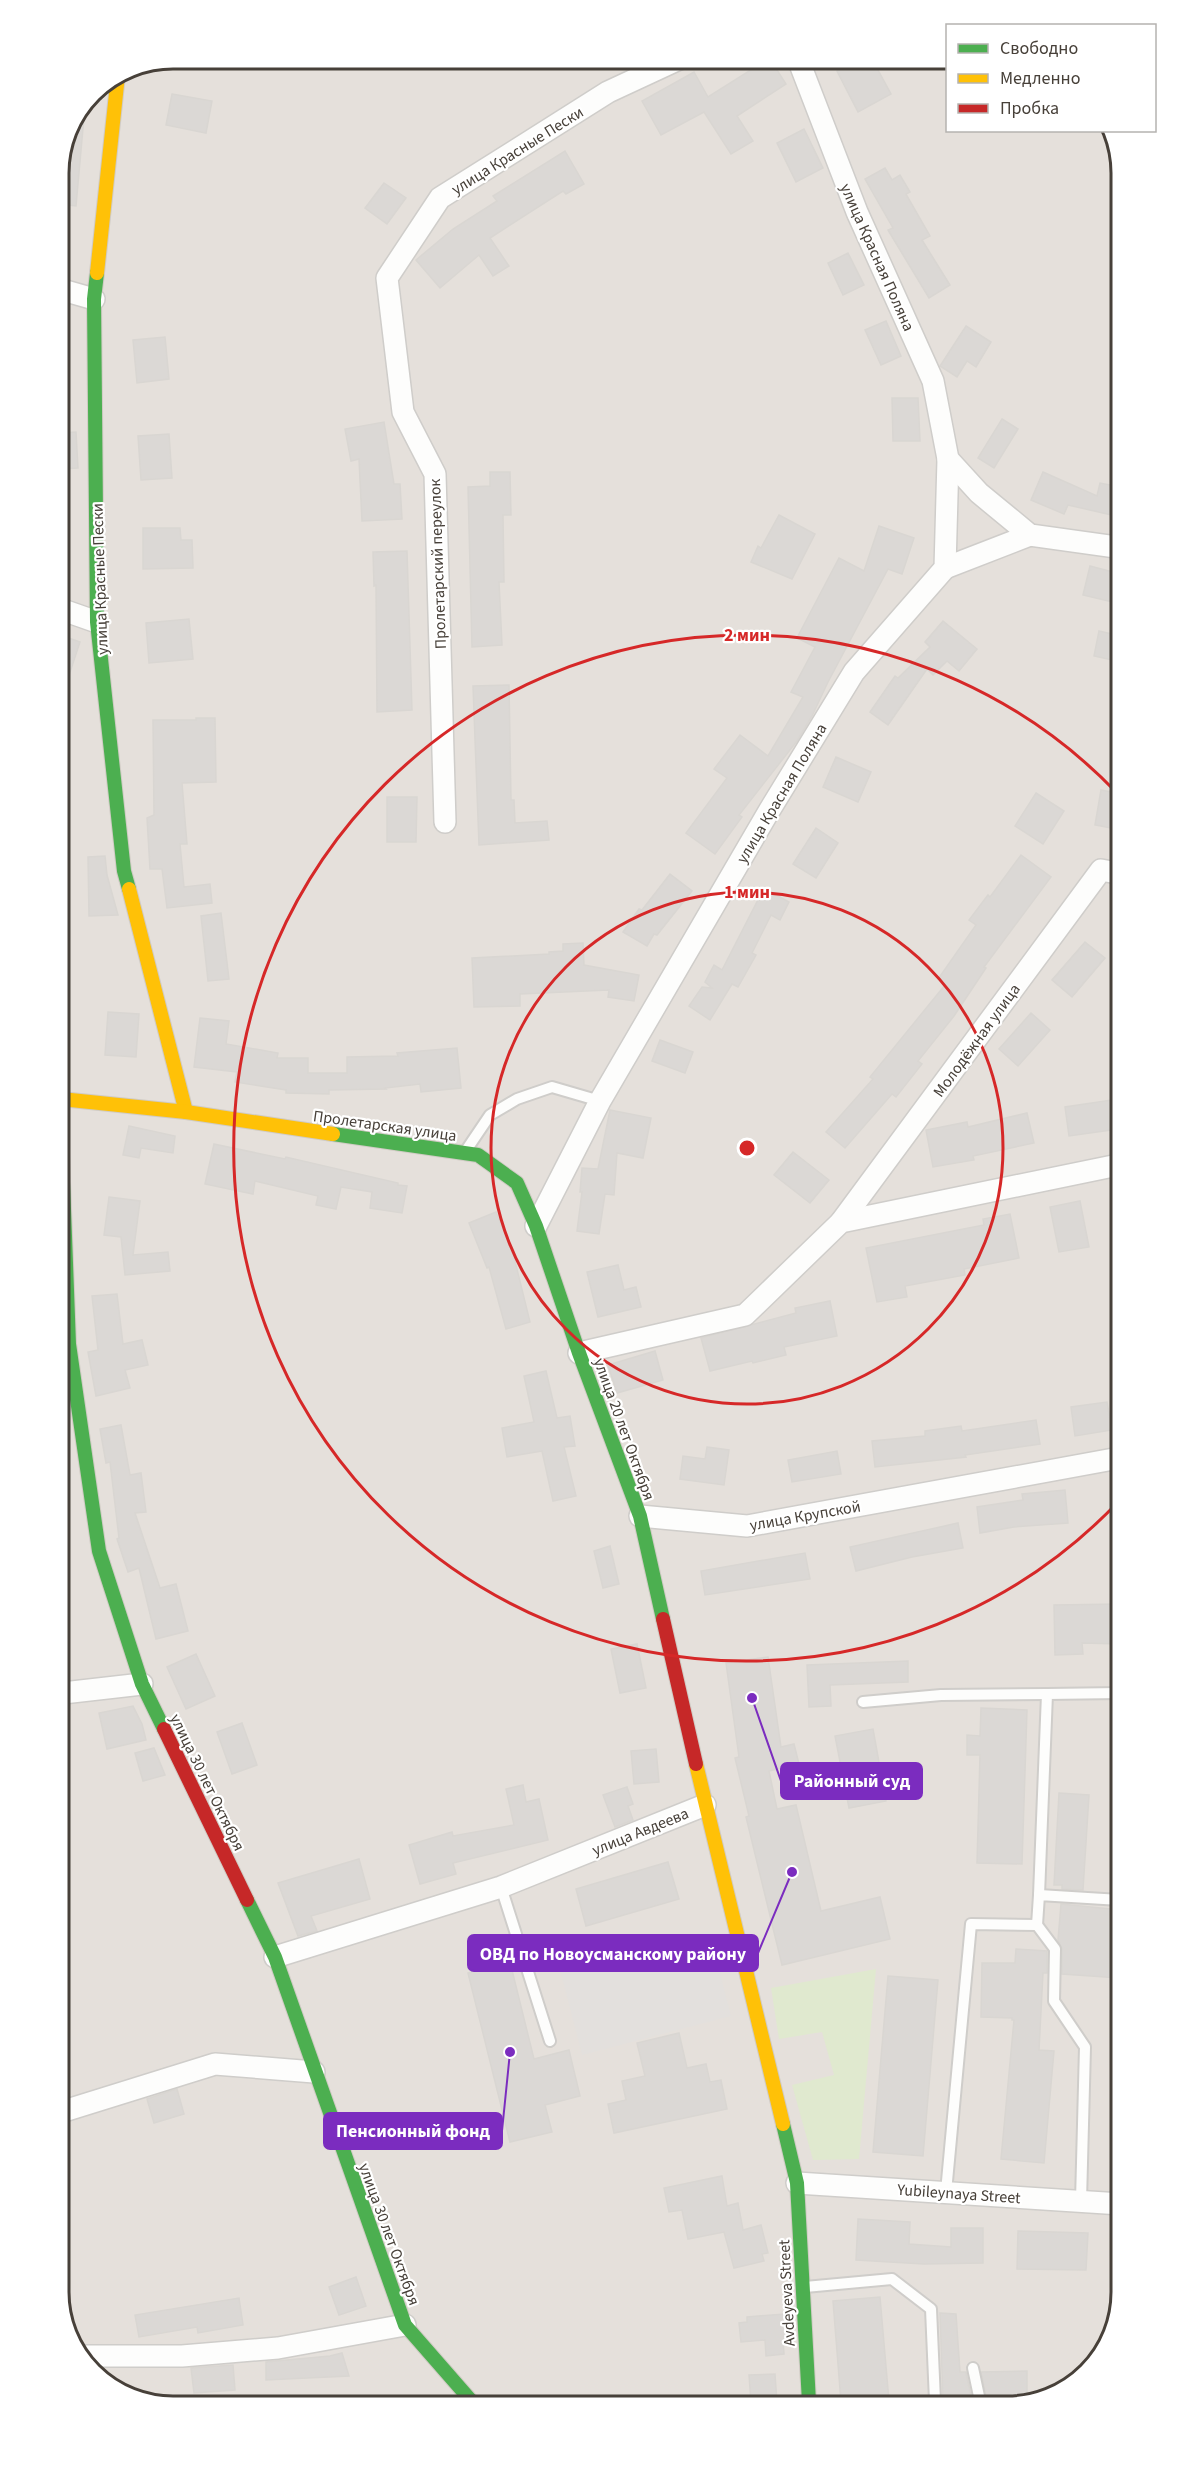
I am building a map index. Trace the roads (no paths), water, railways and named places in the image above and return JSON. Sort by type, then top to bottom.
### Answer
[{"type":"street","name":"улица Красные Пески","points":[[387,278],[440,198],[608,92],[657,69]]},
{"type":"street","name":"улица Красная Поляна","points":[[536,1226],[600,1101],[769,811],[854,672],[945,568],[948,459],[933,381],[857,212],[802,69]]},
{"type":"street","name":"улица Красные Пески","points":[[117,86],[94,299],[97,622],[124,871],[186,1112]]},
{"type":"street","name":"Пролетарский переулок","points":[[387,278],[403,412],[435,474],[445,822]]},
{"type":"street","points":[[69,292],[94,299]]},
{"type":"street","points":[[948,459],[979,493],[1030,535]]},
{"type":"street","points":[[945,568],[1030,535],[1111,546]]},
{"type":"street","points":[[69,612],[97,622]]},
{"type":"street","name":"Молодёжная улица","points":[[579,1353],[745,1315],[841,1222],[1101,870],[1111,872]]},
{"type":"street","name":"Пролетарская улица","points":[[69,1100],[186,1112],[478,1155],[517,1183],[536,1226],[579,1353]]},
{"type":"street","points":[[841,1222],[1111,1166]]},
{"type":"street","name":"улица 30 лет Октября","points":[[69,1330],[70,1355],[99,1551],[142,1684],[274,1957],[405,2325],[467,2396]]},
{"type":"street","name":"улица 20 лет Октября","points":[[579,1353],[640,1516]]},
{"type":"street","name":"улица Крупской","points":[[640,1516],[747,1526],[1111,1459]]},
{"type":"street","points":[[640,1516],[705,1805]]},
{"type":"street","points":[[69,1691],[142,1684]]},
{"type":"street","name":"улица Авдеева","points":[[274,1957],[501,1887],[705,1805],[797,2183]]},
{"type":"street","points":[[69,2109],[215,2064],[314,2072]]},
{"type":"street","name":"Yubileynaya Street","points":[[797,2183],[1111,2203]]},
{"type":"street","name":"Avdeyeva Street","points":[[797,2183],[809,2396]]},
{"type":"street","points":[[92,2356],[182,2356],[278,2348],[405,2325]]},
{"type":"lane","points":[[464,1154],[490,1115],[518,1099],[552,1087],[600,1101]]},
{"type":"lane","points":[[863,1702],[941,1695],[1111,1693]]},
{"type":"lane","points":[[1047,1694],[1037,1925],[1054,1949],[1054,2001],[1085,2048],[1081,2201]]},
{"type":"lane","points":[[501,1887],[550,2041]]},
{"type":"lane","points":[[1039,1895],[1111,1899]]},
{"type":"lane","points":[[946,2192],[971,1924],[1037,1925]]},
{"type":"lane","points":[[802,2287],[892,2279],[930,2309],[935,2396]]},
{"type":"lane","points":[[973,2368],[979,2396]]},
{"type":"place","name":"Районный суд","points":[[752,1698]]},
{"type":"place","name":"ОВД по Новоусманскому району","points":[[792,1872]]},
{"type":"place","name":"Пенсионный фонд","points":[[510,2052]]}]
